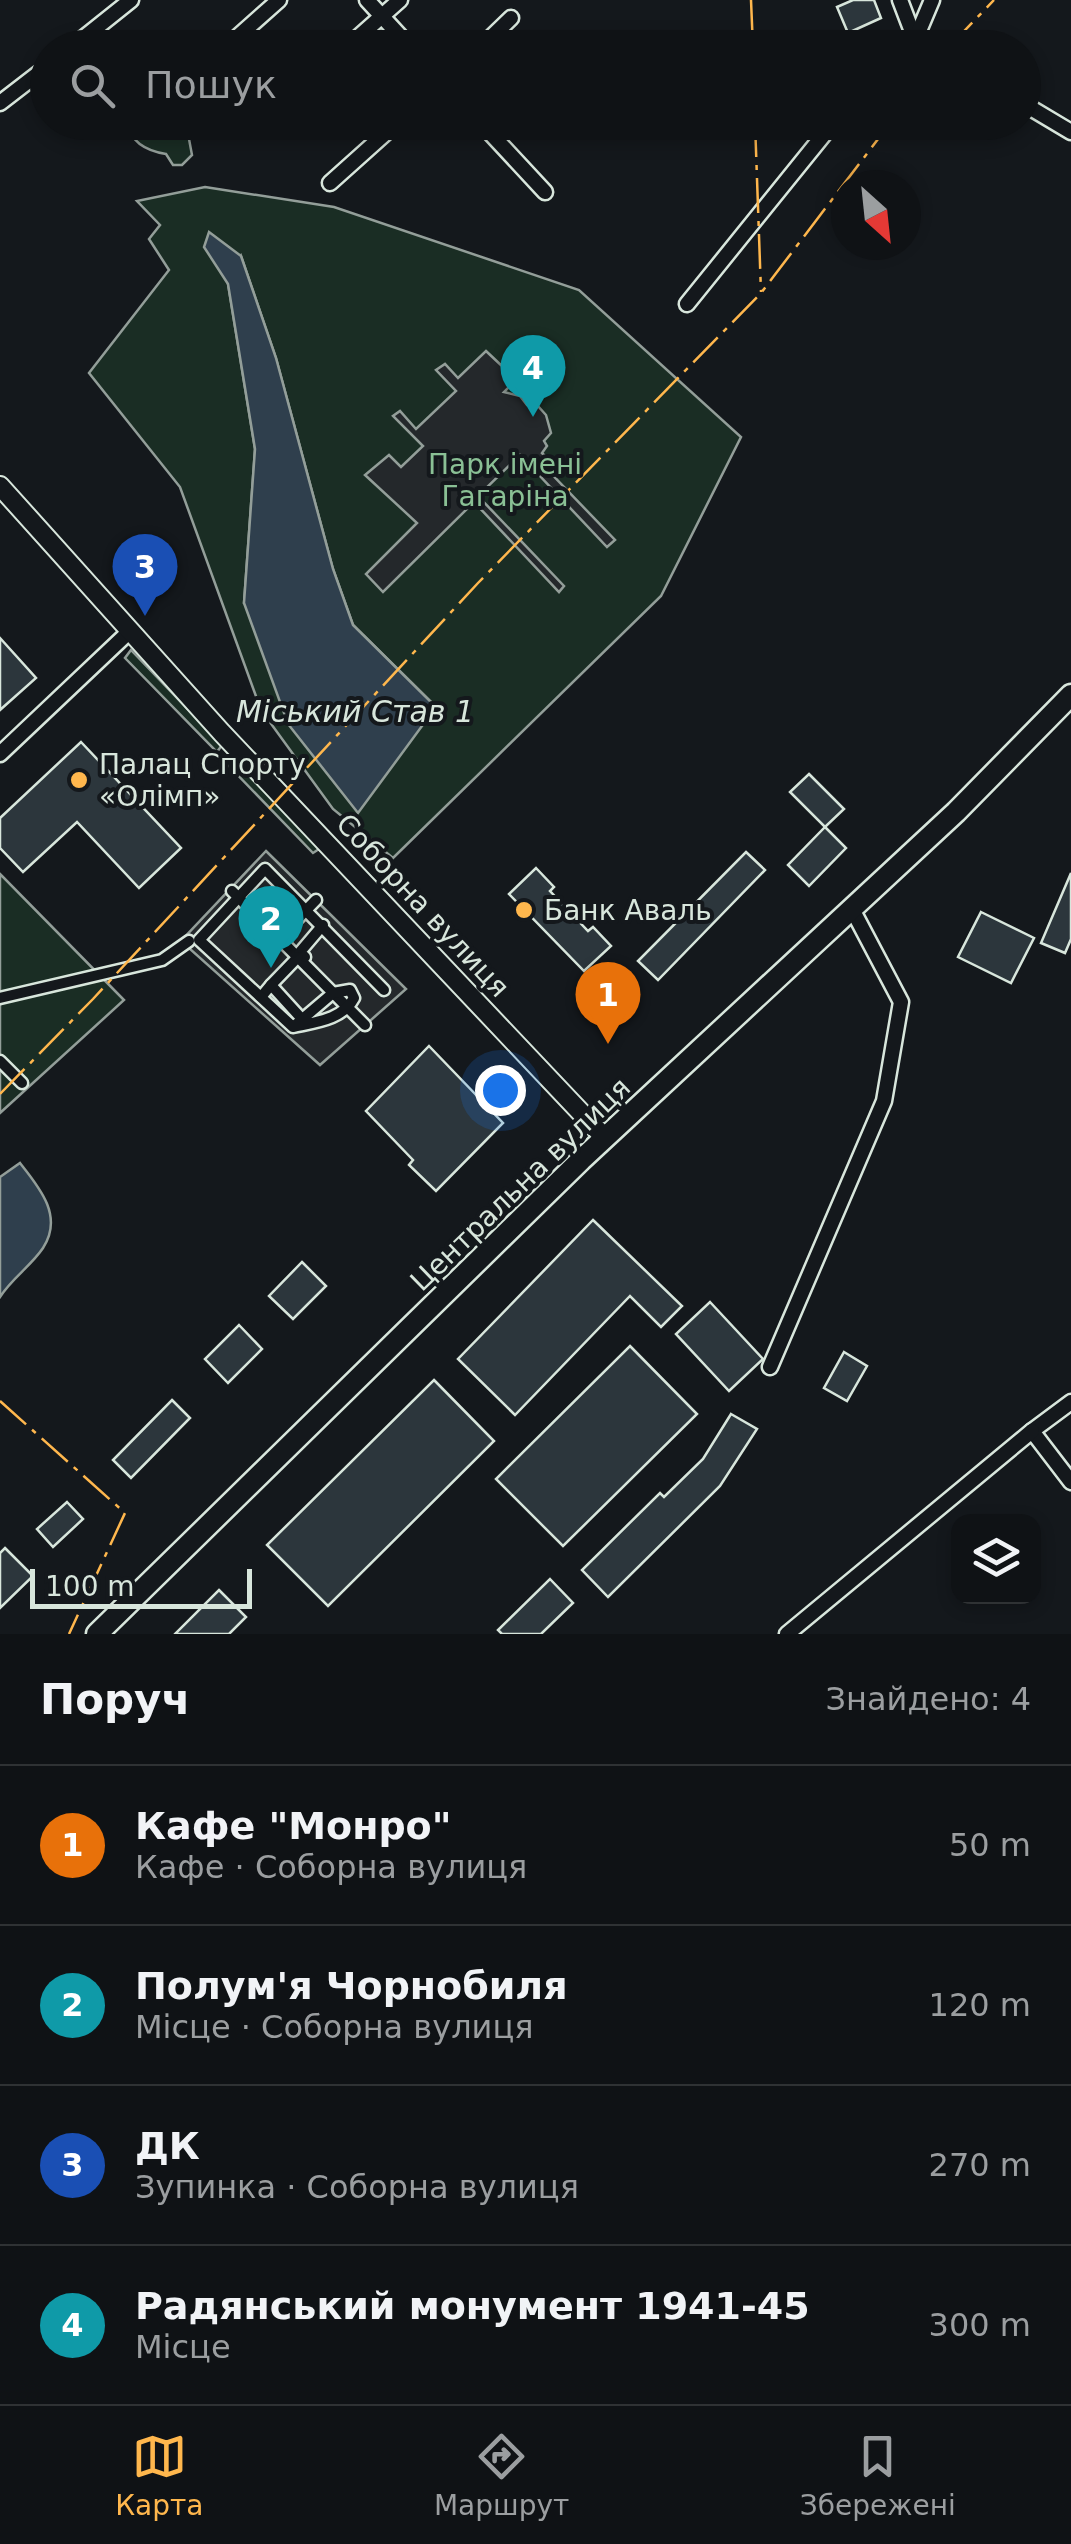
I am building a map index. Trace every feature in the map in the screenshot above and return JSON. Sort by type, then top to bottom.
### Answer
[{"type":"main road","name":"Центральна вулиця","points":[[97,1634],[605,1138],[956,812],[1071,695]]},
{"type":"street","points":[[93,30],[132,0]]},
{"type":"street","points":[[246,30],[279,0]]},
{"type":"street","points":[[368,0],[395,30]]},
{"type":"street","points":[[366,30],[400,0]]},
{"type":"street","points":[[900,0],[911,30]]},
{"type":"street","points":[[922,30],[932,0]]},
{"type":"street","points":[[498,30],[510,18]]},
{"type":"street","points":[[0,102],[30,80]]},
{"type":"street","points":[[1041,114],[1071,132]]},
{"type":"street","points":[[330,183],[378,140]]},
{"type":"street","points":[[497,140],[545,192]]},
{"type":"street","points":[[688,304],[820,140]]},
{"type":"street","name":"Соборна вулиця","points":[[0,486],[222,734],[605,1138]]},
{"type":"street","points":[[0,754],[131,630]]},
{"type":"street","points":[[292,1027],[200,940],[265,869],[384,990]]},
{"type":"street","points":[[232,891],[366,1025]]},
{"type":"street","points":[[279,938],[316,900]]},
{"type":"street","points":[[770,1368],[884,1100],[901,1002],[852,909]]},
{"type":"street","points":[[318,977],[319,970],[300,952],[323,925]]},
{"type":"street","points":[[0,998],[162,960],[189,941]]},
{"type":"street","points":[[261,997],[298,957]]},
{"type":"street","points":[[271,985],[302,1018]]},
{"type":"street","points":[[350,990],[352,1004],[334,1018],[292,1027],[334,993],[350,990]]},
{"type":"street","points":[[0,1061],[22,1083]]},
{"type":"street","points":[[787,1634],[1071,1402]]},
{"type":"street","points":[[1032,1431],[1071,1482]]},
{"type":"green space","points":[[189,140],[192,155],[182,165],[173,165],[166,154],[136,141]]},
{"type":"green space","name":"Парк імені Гагаріна","points":[[205,187],[334,207],[579,290],[741,437],[661,596],[393,858],[333,809],[261,710],[180,487],[89,373],[169,270],[149,239],[160,225],[137,201]],"holes":[[[241,256],[276,358],[333,569],[353,625],[436,707],[244,603],[255,449],[228,284]]]},
{"type":"green space","points":[[131,650],[222,745],[217,752],[125,658]]},
{"type":"green space","points":[[236,759],[322,847],[313,853],[229,766]]},
{"type":"green space","points":[[0,874],[124,1000],[0,1113]]},
{"type":"shaded area","points":[[486,351],[503,367],[512,360],[520,368],[511,375],[515,381],[504,392],[520,396],[527,405],[537,405],[546,415],[551,433],[544,441],[547,446],[542,464],[615,540],[607,547],[520,455],[478,496],[564,586],[559,592],[474,502],[383,592],[366,574],[417,523],[365,475],[389,455],[401,467],[423,446],[393,416],[400,411],[416,429],[456,391],[436,370],[445,364],[458,378]]},
{"type":"shaded area","points":[[266,851],[406,989],[320,1065],[181,941]]},
{"type":"water","name":"Міський Став 1","points":[[209,232],[241,256],[276,358],[333,569],[353,625],[436,707],[358,813],[288,724],[244,603],[255,449],[228,284],[204,247]]},
{"type":"water","points":[[20,1163],[46,1202],[51,1225],[43,1248],[0,1297],[0,1177]]},
{"type":"building","points":[[853,0],[874,0],[881,18],[847,30],[837,7]]},
{"type":"building","points":[[0,638],[36,678],[0,710]]},
{"type":"building","name":"Палац Спорту «Олімп»","points":[[81,742],[181,848],[139,888],[77,822],[23,872],[0,848],[0,818]]},
{"type":"building","points":[[809,774],[844,809],[825,827],[790,792]]},
{"type":"building","points":[[825,827],[846,848],[809,886],[788,865]]},
{"type":"building","points":[[746,852],[765,870],[658,980],[638,961]]},
{"type":"building","points":[[536,868],[554,887],[550,891],[588,931],[593,927],[611,946],[584,971],[509,894]]},
{"type":"building","points":[[1071,873],[1071,939],[1065,953],[1041,943]]},
{"type":"building","points":[[981,912],[1034,938],[1011,983],[958,957]]},
{"type":"building","points":[[429,1046],[503,1123],[436,1191],[409,1165],[413,1160],[366,1111]]},
{"type":"building","points":[[593,1220],[682,1306],[661,1327],[630,1296],[515,1415],[458,1359]]},
{"type":"building","points":[[302,1262],[326,1286],[293,1319],[269,1296]]},
{"type":"building","points":[[710,1302],[763,1359],[729,1391],[676,1334]]},
{"type":"building","points":[[239,1325],[262,1349],[228,1383],[205,1359]]},
{"type":"building","points":[[630,1346],[697,1414],[563,1546],[496,1479]]},
{"type":"building","points":[[844,1352],[867,1366],[847,1401],[824,1388]]},
{"type":"building","points":[[434,1380],[494,1441],[328,1606],[267,1545]]},
{"type":"building","points":[[172,1400],[190,1418],[131,1478],[113,1460]]},
{"type":"building","points":[[731,1414],[757,1429],[720,1486],[608,1597],[582,1570],[660,1493],[664,1497],[703,1459]]},
{"type":"building","points":[[67,1502],[83,1519],[53,1547],[37,1529]]},
{"type":"building","points":[[5,1548],[33,1576],[0,1608],[0,1553]]},
{"type":"building","points":[[550,1579],[573,1603],[541,1634],[502,1634],[498,1630]]},
{"type":"building","points":[[219,1590],[246,1617],[229,1634],[175,1634]]},
{"type":"power","points":[[751,0],[752,30]]},
{"type":"power","points":[[965,30],[994,0]]},
{"type":"power","points":[[756,140],[761,292]]},
{"type":"power","points":[[0,1094],[93,999],[478,583],[761,293],[877,140]]},
{"type":"power","points":[[0,1401],[125,1513],[69,1634]]},
{"type":"place","name":"Радянський монумент 1941-45","points":[[533,417]]},
{"type":"place","name":"ДК","points":[[145,616]]},
{"type":"place","name":"Палац Спорту «Олімп»","points":[[79,780]]},
{"type":"place","name":"Банк Аваль","points":[[524,910]]},
{"type":"place","name":"Полум'я Чорнобиля","points":[[271,968]]},
{"type":"place","name":"Кафе \"Монро\"","points":[[608,1044]]}]
